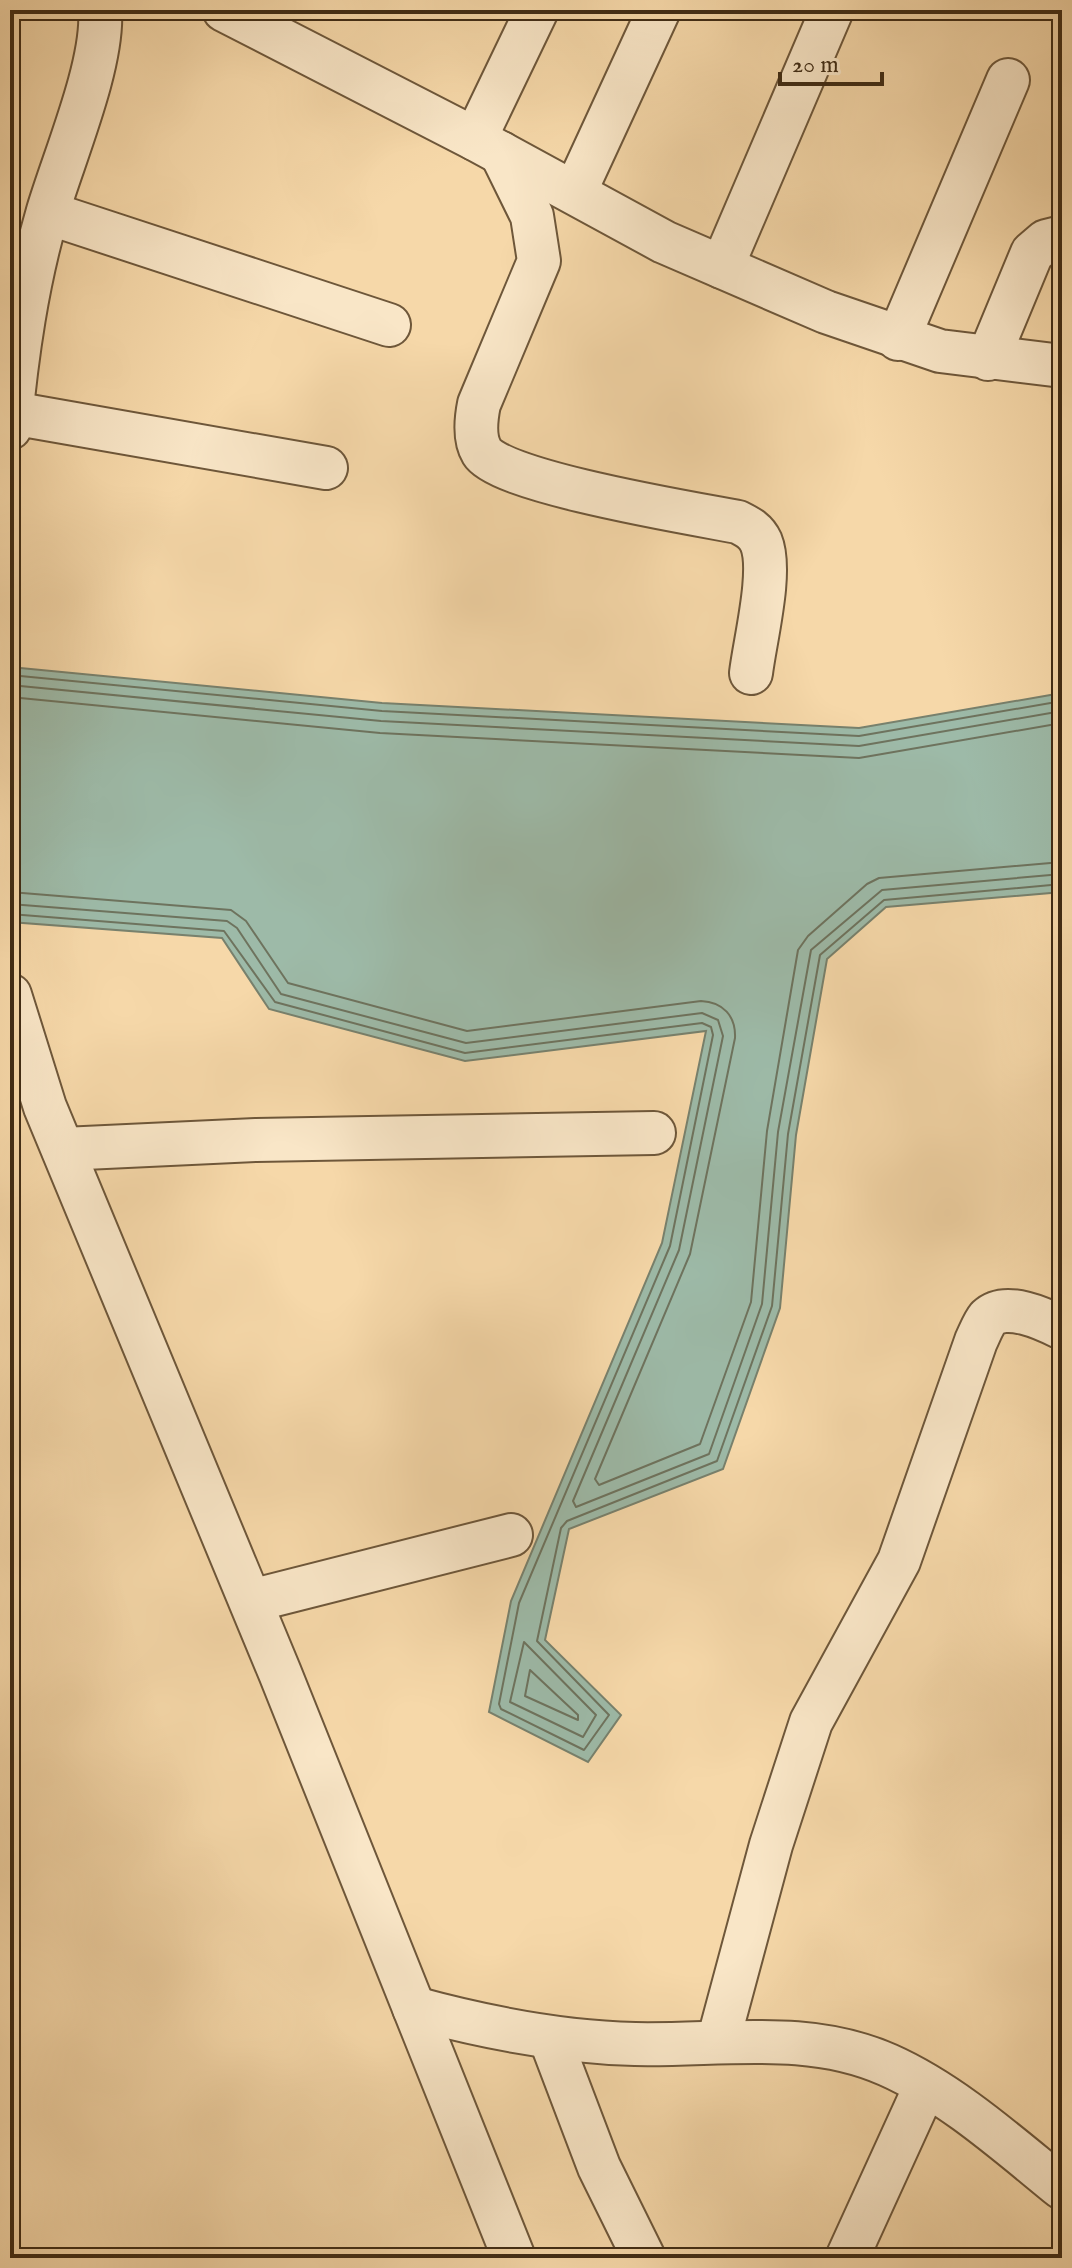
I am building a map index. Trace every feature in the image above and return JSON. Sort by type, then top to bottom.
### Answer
[{"type":"street","points":[[100,10],[83,102],[48,213],[21,319],[11,420],[326,468]]},
{"type":"street","points":[[224,10],[488,146],[664,242],[722,267],[898,339],[940,351],[988,359],[1062,366]]},
{"type":"street","points":[[488,146],[537,10]]},
{"type":"street","points":[[575,192],[659,10]]},
{"type":"street","points":[[722,267],[832,10]]},
{"type":"street","points":[[898,339],[1008,80]]},
{"type":"street","points":[[488,146],[532,216],[539,261],[479,404],[475,422],[482,452],[499,467],[622,500],[738,522],[754,531],[761,543],[765,562],[751,673]]},
{"type":"street","points":[[48,213],[389,325]]},
{"type":"street","points":[[988,359],[1032,253],[1046,241],[1062,237]]},
{"type":"street","points":[[10,995],[28,1108],[63,1149],[251,1601],[514,2258]]},
{"type":"street","points":[[63,1149],[256,1140],[654,1133]]},
{"type":"street","points":[[718,2042],[771,1845],[811,1722],[899,1561],[976,1341],[988,1318],[1002,1311],[1024,1313],[1062,1328]]},
{"type":"street","points":[[251,1601],[511,1535]]},
{"type":"street","points":[[414,2008],[494,2030],[550,2038],[635,2044],[817,2044],[888,2065],[956,2107],[1062,2188]]},
{"type":"street","points":[[550,2038],[599,2167],[644,2258]]},
{"type":"street","points":[[847,2258],[925,2087]]},
{"type":"water","points":[[10,667],[382,703],[859,728],[1062,693],[1062,892],[886,907],[827,959],[796,1135],[780,1308],[723,1469],[569,1529],[545,1640],[621,1715],[588,1762],[489,1712],[511,1601],[662,1243],[706,1031],[465,1061],[269,1009],[222,938],[10,922]]}]
